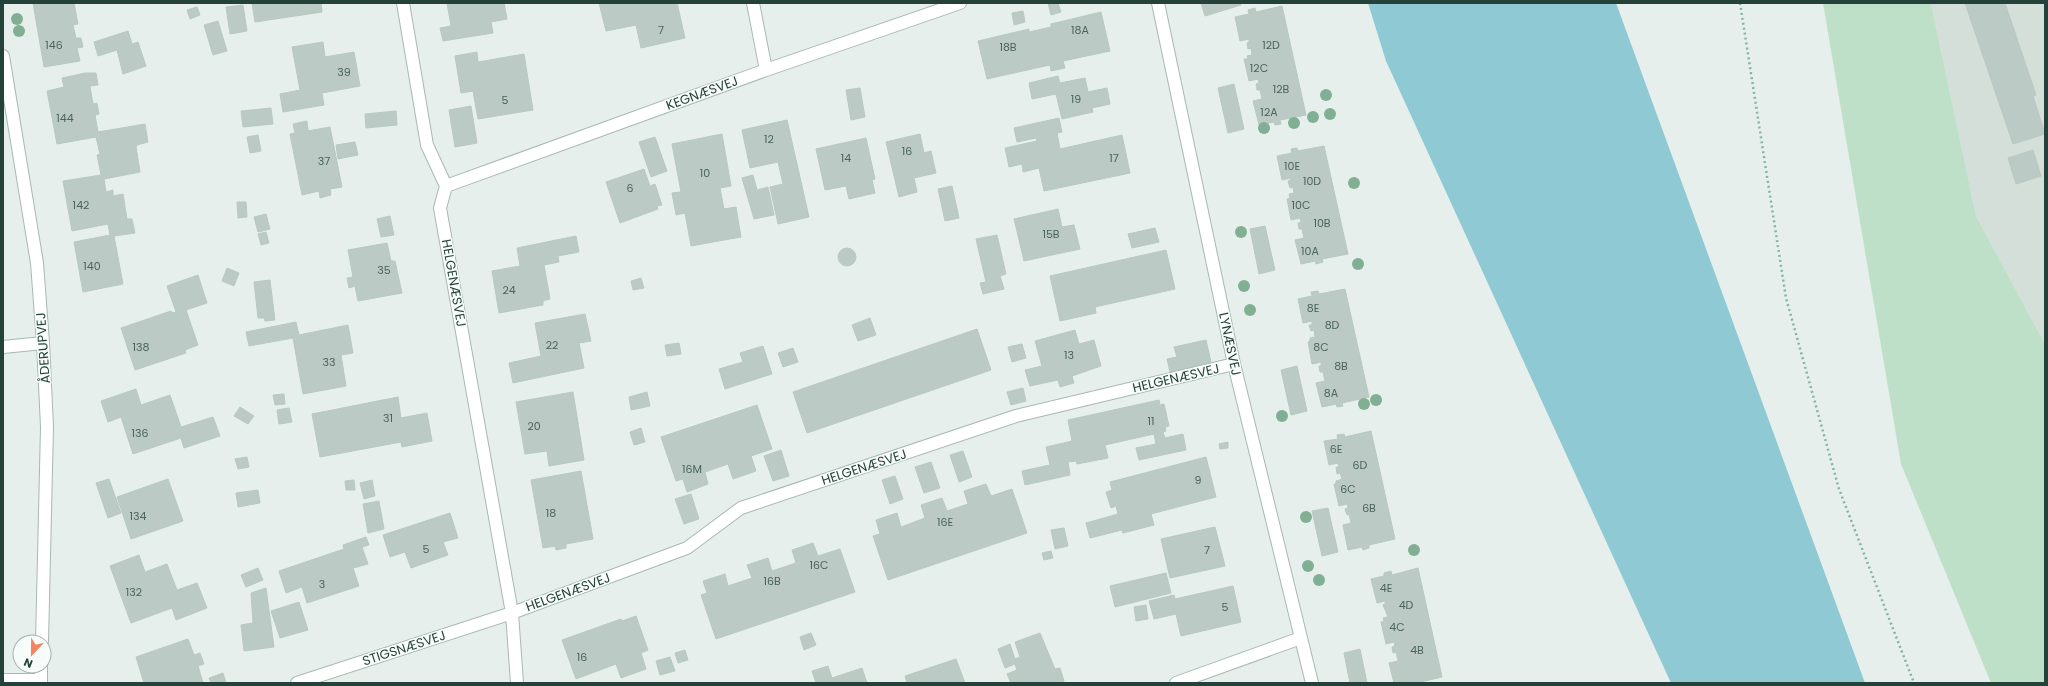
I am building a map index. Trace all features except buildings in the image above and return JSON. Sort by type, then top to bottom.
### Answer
[{"type":"street","points":[[403,3],[427,145],[446,186]]},
{"type":"street","points":[[753,3],[766,70]]},
{"type":"street","name":"KEGNÆSVEJ","points":[[446,186],[766,70],[960,3]]},
{"type":"street","name":"LYNÆSVEJ","points":[[1158,3],[1234,364],[1312,683]]},
{"type":"street","name":"ÅDERUPVEJ","points":[[3,56],[37,263],[43,343],[48,427],[42,634]]},
{"type":"street","name":"HELGENÆSVEJ","points":[[446,186],[440,208],[512,613],[517,683]]},
{"type":"street","points":[[3,347],[43,343]]},
{"type":"street","name":"HELGENÆSVEJ","points":[[512,613],[687,548],[741,508],[1016,416],[1234,364]]},
{"type":"street","name":"STIGSNÆSVEJ","points":[[297,683],[512,613]]},
{"type":"street","points":[[1176,683],[1301,638]]},
{"type":"street","points":[[3,680],[41,681]]},
{"type":"path","points":[[1740,3],[1786,298],[1839,489],[1914,683]]},
{"type":"shaded area","points":[[1931,3],[2045,3],[2045,344],[1976,216]]},
{"type":"green space","points":[[1823,3],[1931,3],[1976,216],[2045,344],[2045,683],[1991,683],[1901,464]]},
{"type":"water","points":[[1368,3],[1616,3],[1865,683],[1671,683],[1386,61]]}]
